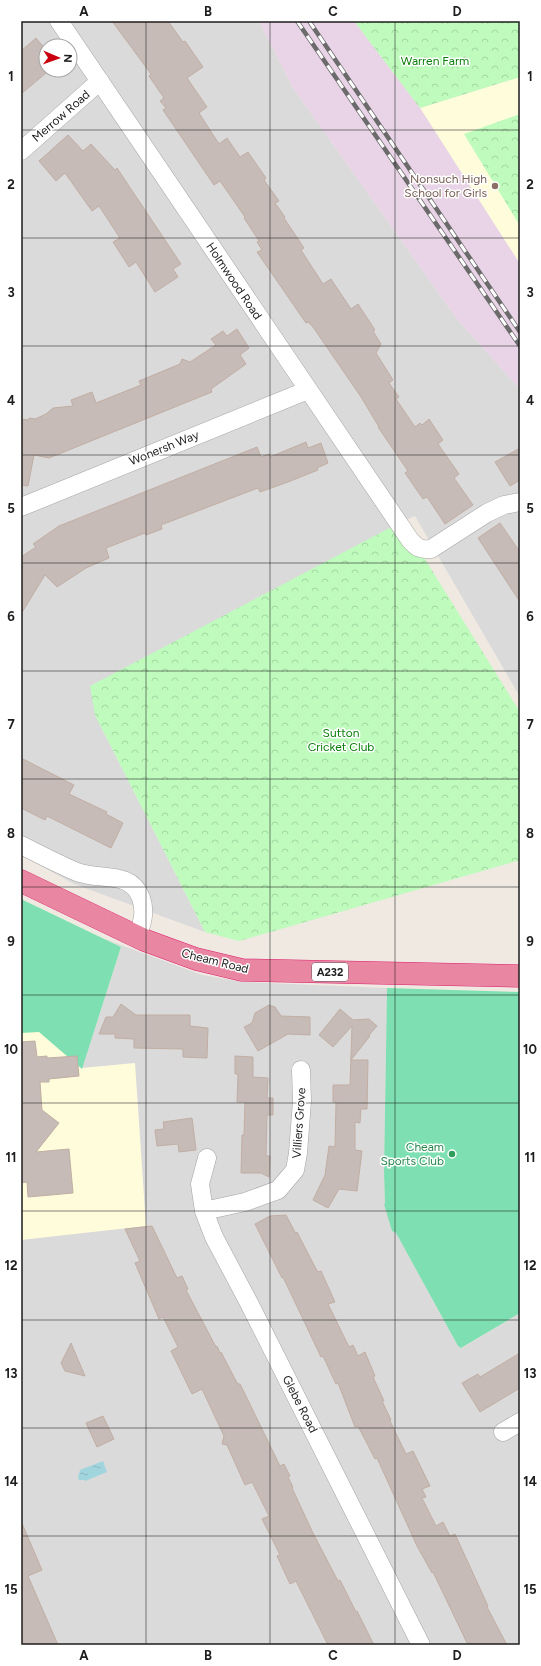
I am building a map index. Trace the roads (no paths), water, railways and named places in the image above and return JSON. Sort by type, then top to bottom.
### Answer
[{"type":"highway","name":"Cheam Road","points":[[21,881],[138,937],[196,959],[242,970],[520,976]]},
{"type":"street","name":"Holmwood Road","points":[[59,21],[410,540],[418,548],[423,550],[431,550],[487,513],[504,505],[520,502]]},
{"type":"street","name":"Merrow Road","points":[[21,151],[100,81]]},
{"type":"street","name":"Wonersh Way","points":[[21,507],[308,390]]},
{"type":"street","points":[[21,845],[77,872],[92,876],[123,880],[131,883],[138,890],[143,905],[143,920],[138,937]]},
{"type":"street","name":"Villiers Grove","points":[[204,1211],[245,1202],[278,1190],[295,1170],[298,1153],[302,1101],[301,1070]]},
{"type":"street","name":"Glebe Road","points":[[207,1158],[200,1184],[204,1211],[214,1237],[421,1645]]},
{"type":"street","points":[[503,1432],[520,1422]]},
{"type":"water","points":[[103,1461],[107,1472],[85,1481],[79,1480],[78,1477],[80,1470]]},
{"type":"railway","points":[[297,21],[520,346]]},
{"type":"railway","points":[[309,21],[520,332]]},
{"type":"place","name":"Nonsuch High School for Girls","points":[[495,186]]},
{"type":"place","name":"Cheam Sports Club","points":[[452,1154]]},
{"type":"park label","name":"Warren Farm","points":[[435,61]]},
{"type":"park label","name":"Sutton Cricket Club","points":[[341,740]]}]
